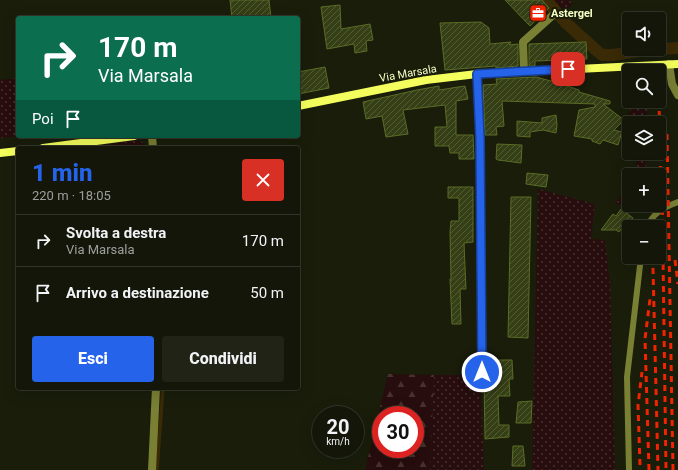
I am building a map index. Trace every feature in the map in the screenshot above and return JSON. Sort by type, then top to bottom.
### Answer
[{"type":"street","points":[[524,72],[523,42],[553,15]]},
{"type":"street","points":[[669,64],[672,84],[678,95]]},
{"type":"street","name":"Via Marsala","points":[[300,106],[426,80],[477,74],[678,64]]},
{"type":"street","points":[[477,74],[480,139],[482,372]]},
{"type":"street","points":[[57,146],[119,138]]},
{"type":"street","points":[[0,153],[16,151]]},
{"type":"street","points":[[152,470],[156,390]]},
{"type":"lane","points":[[650,220],[658,211],[678,202]]},
{"type":"lane","points":[[629,470],[627,377],[640,264]]},
{"type":"green space","points":[[552,0],[570,0],[572,5],[563,12]]},
{"type":"green space","points":[[16,78],[16,136],[0,138],[0,80]]},
{"type":"green space","points":[[631,108],[647,108],[647,116],[628,116]]},
{"type":"green space","points":[[137,140],[142,142],[145,146],[97,146]]},
{"type":"green space","points":[[637,160],[646,160],[646,168],[636,168]]},
{"type":"green space","points":[[538,189],[595,204],[591,239],[605,240],[610,282],[615,470],[532,470]]},
{"type":"green space","points":[[622,192],[622,204],[615,204]]},
{"type":"green space","points":[[388,374],[434,375],[430,470],[365,470],[372,441],[372,458],[424,458],[424,406],[380,406]]},
{"type":"green space","points":[[434,375],[480,375],[484,470],[430,470]]},
{"type":"building","points":[[230,0],[269,0],[271,16],[232,16]]},
{"type":"building","points":[[505,0],[542,0],[549,8],[530,26]]},
{"type":"building","points":[[340,5],[341,29],[370,24],[373,40],[366,41],[367,51],[355,53],[354,44],[327,49],[321,7]]},
{"type":"building","points":[[481,22],[489,28],[490,44],[511,42],[509,45],[518,44],[518,66],[496,68],[496,66],[445,70],[440,23]]},
{"type":"building","points":[[586,42],[587,59],[535,61],[535,66],[529,66],[529,44]]},
{"type":"building","points":[[325,67],[329,88],[300,94],[300,72]]},
{"type":"building","points":[[536,77],[562,84],[579,90],[579,92],[610,101],[610,104],[603,104],[622,118],[622,122],[614,130],[622,132],[618,145],[603,140],[600,144],[592,141],[592,139],[574,136],[579,110],[595,107],[595,104],[502,101],[504,126],[496,127],[497,135],[485,135],[483,85],[497,84],[496,79]]},
{"type":"building","points":[[439,86],[439,90],[465,86],[468,99],[456,101],[456,135],[473,135],[474,159],[459,159],[459,153],[450,153],[449,146],[435,146],[435,127],[447,127],[445,105],[403,110],[408,134],[386,137],[382,116],[366,119],[363,102]]},
{"type":"building","points":[[556,115],[556,133],[543,130],[530,132],[530,137],[517,136],[517,121],[542,123],[542,118]]},
{"type":"building","points":[[497,144],[522,145],[521,163],[496,159]]},
{"type":"building","points":[[527,173],[548,175],[546,187],[526,184]]},
{"type":"building","points":[[448,187],[473,187],[473,242],[464,243],[466,289],[460,289],[461,324],[452,324],[450,279],[451,221],[459,221],[459,198],[448,198]]},
{"type":"building","points":[[511,197],[531,197],[528,338],[508,337]]},
{"type":"building","points":[[621,209],[622,212],[625,212],[633,218],[632,220],[622,220],[622,228],[619,232],[616,230],[601,230],[613,214],[616,216]]},
{"type":"building","points":[[487,360],[512,360],[513,379],[509,379],[510,396],[498,396],[499,425],[509,425],[509,437],[485,439],[484,377],[487,372]]},
{"type":"building","points":[[532,401],[531,423],[516,423],[518,402]]},
{"type":"building","points":[[513,446],[523,446],[525,466],[512,466]]},
{"type":"waterway","points":[[546,0],[566,23],[602,55],[678,48]]},
{"type":"waterway","points":[[157,470],[163,390]]},
{"type":"railway","points":[[659,108],[660,168]]},
{"type":"railway","points":[[667,134],[673,470]]},
{"type":"railway","points":[[662,212],[666,470]]},
{"type":"railway","points":[[675,260],[678,284]]},
{"type":"railway","points":[[653,264],[658,470]]},
{"type":"railway","points":[[649,470],[645,339],[650,299]]},
{"type":"railway","points":[[640,465],[638,405],[642,372]]},
{"type":"place","name":"Astergel","points":[[538,13]]},
{"type":"route","points":[[482,372],[480,139],[477,74],[568,69]]}]
